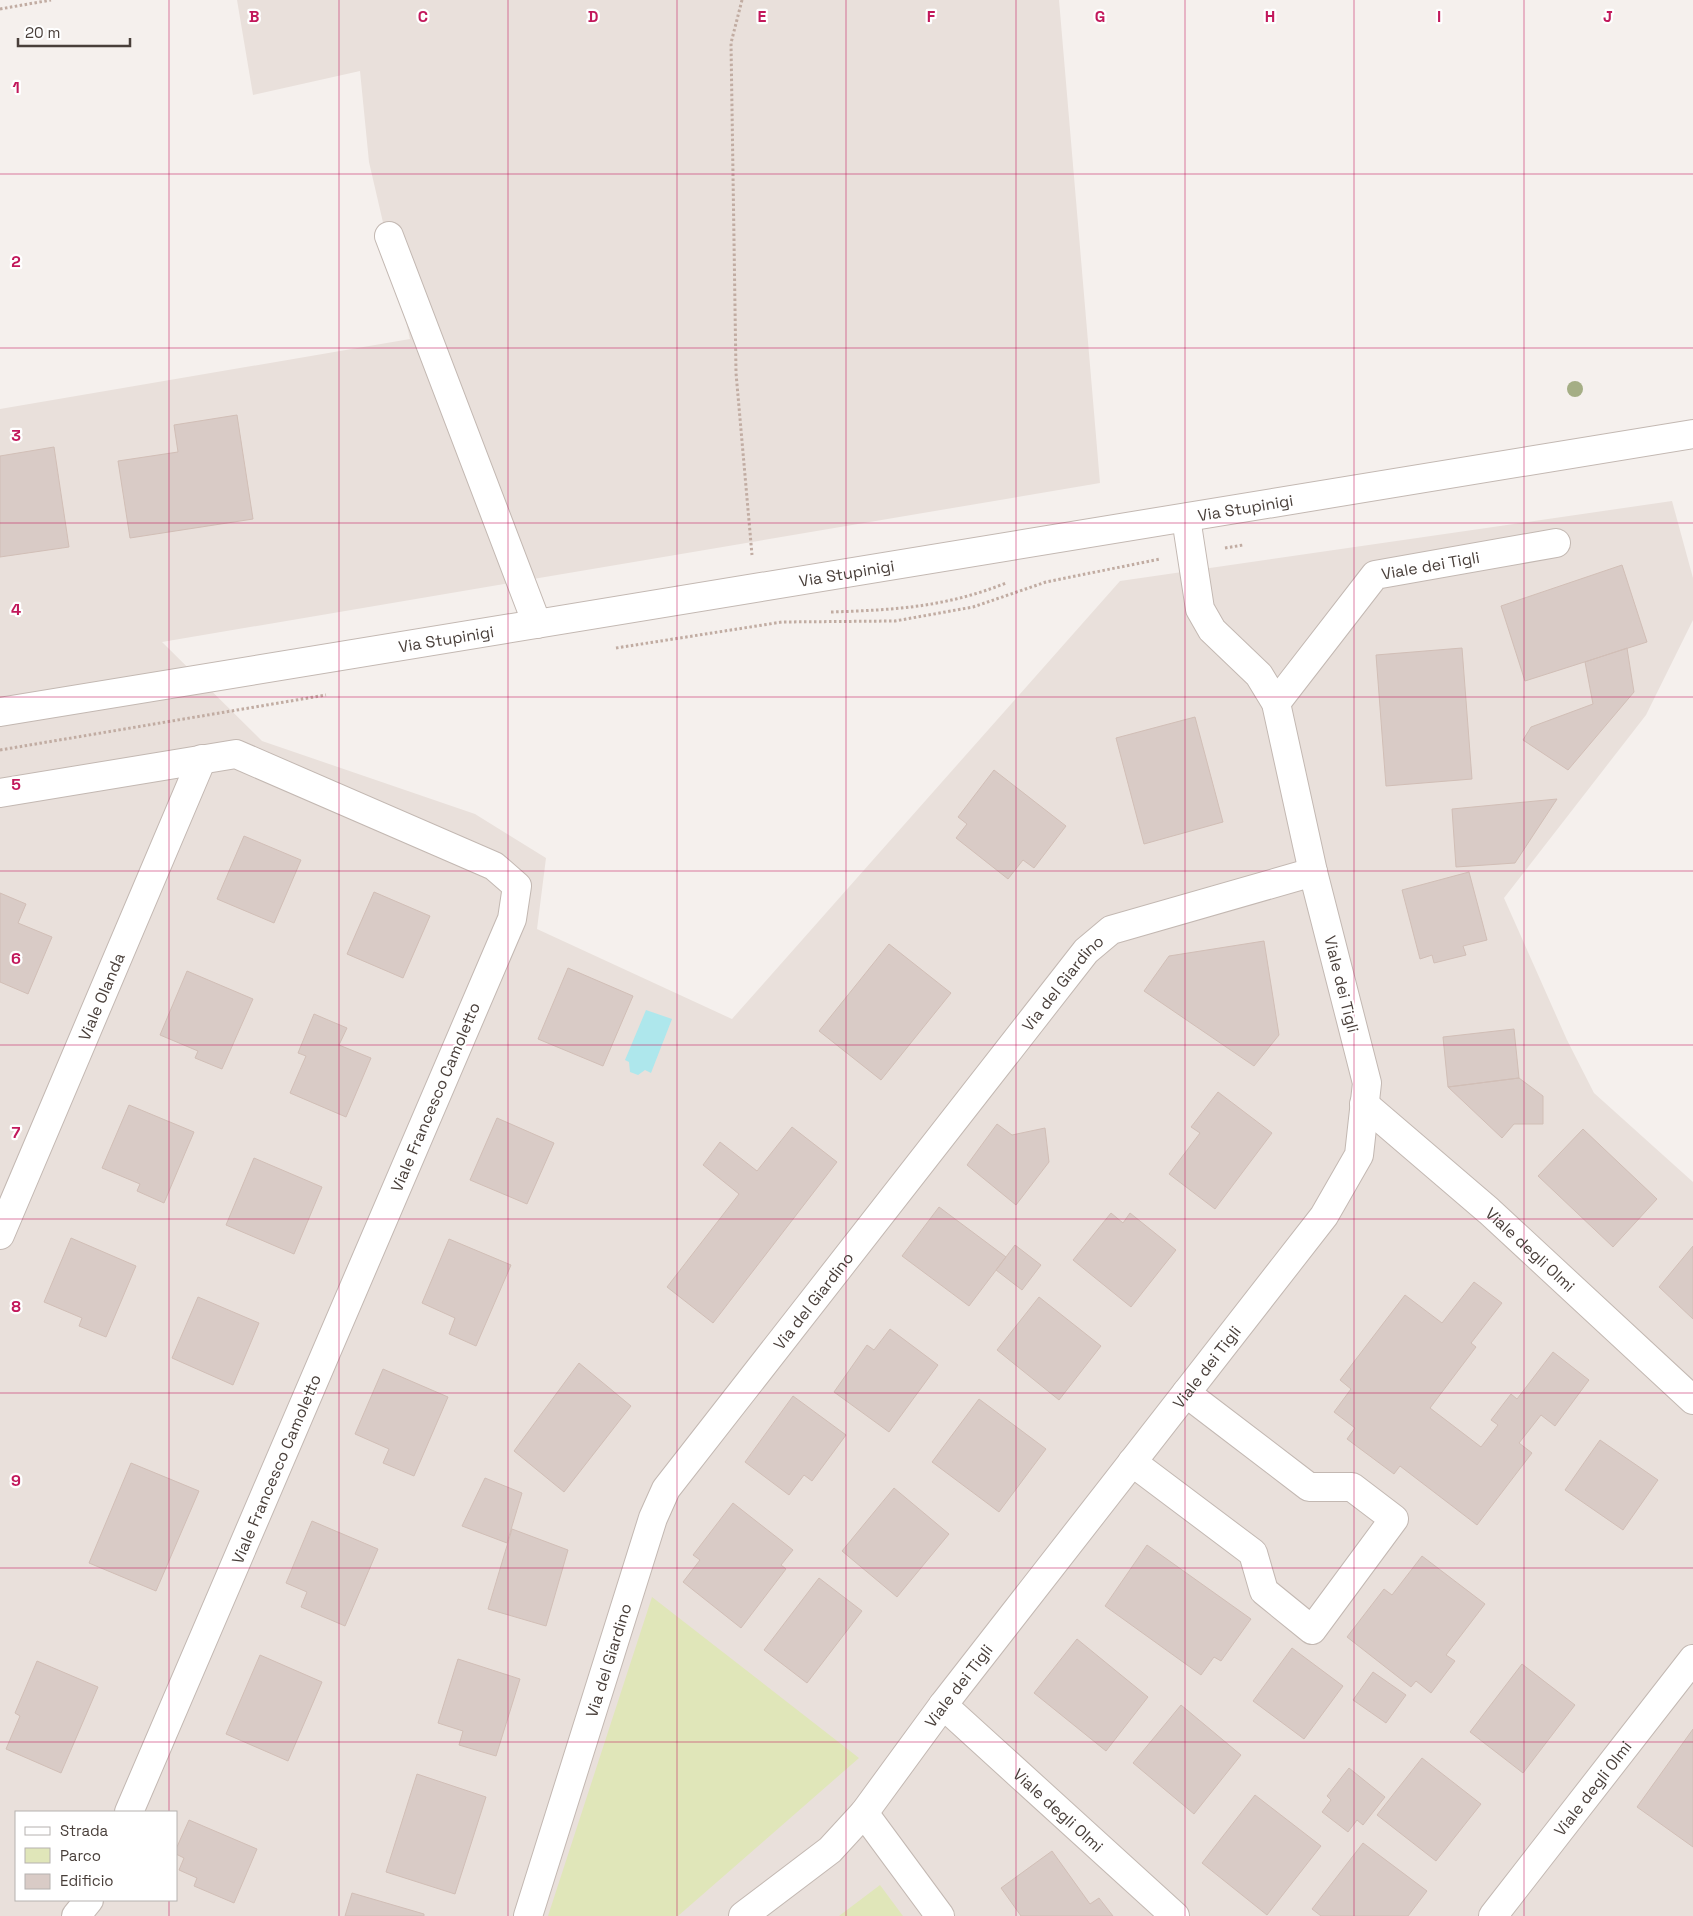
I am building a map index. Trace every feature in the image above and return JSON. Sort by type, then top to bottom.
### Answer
[{"type":"street","points":[[389,236],[537,624]]},
{"type":"street","name":"Via Stupinigi","points":[[0,712],[1693,434]]},
{"type":"street","name":"Viale dei Tigli","points":[[748,1915],[830,1850],[864,1813],[943,1705],[1324,1216],[1359,1155],[1367,1083],[1313,872],[1276,703],[1259,675],[1212,630],[1200,609],[1186,518]]},
{"type":"street","name":"Viale dei Tigli","points":[[1276,703],[1375,575],[1556,543]]},
{"type":"street","name":"Viale Francesco Camoletto","points":[[0,793],[236,754],[494,866],[517,886],[512,919],[129,1811]]},
{"type":"street","name":"Viale Olanda","points":[[0,1235],[202,759]]},
{"type":"street","name":"Via del Giardino","points":[[528,1916],[653,1518],[666,1490],[1086,951],[1111,930],[1313,872]]},
{"type":"street","name":"Viale degli Olmi","points":[[1364,1104],[1489,1211],[1693,1400]]},
{"type":"street","points":[[1132,1462],[1253,1553],[1264,1591],[1312,1630],[1394,1519],[1352,1487],[1309,1487],[1186,1393]]},
{"type":"street","name":"Viale degli Olmi","points":[[1493,1916],[1693,1659]]},
{"type":"street","name":"Viale degli Olmi","points":[[943,1705],[1175,1916]]},
{"type":"street","points":[[864,1813],[940,1916]]},
{"type":"street","points":[[76,1916],[88,1901]]},
{"type":"path","points":[[0,9],[51,0]]},
{"type":"path","points":[[742,0],[731,42],[736,373],[755,589]]},
{"type":"path","points":[[608,649],[782,622],[896,621],[974,608],[1046,582],[1248,544]]},
{"type":"path","points":[[0,750],[336,694]]},
{"type":"shaded area","points":[[237,0],[1059,0],[1100,483],[162,642],[262,741],[475,814],[546,858],[537,929],[732,1019],[1120,581],[1672,501],[1693,578],[1693,620],[1646,715],[1504,898],[1567,1040],[1594,1093],[1693,1182],[1693,1916],[0,1916],[0,409],[410,339],[369,162],[360,71],[253,95]]},
{"type":"green space","points":[[652,1597],[859,1758],[678,1916],[548,1916]]},
{"type":"green space","points":[[880,1885],[903,1916],[839,1916]]},
{"type":"water","points":[[646,1010],[672,1019],[651,1073],[645,1070],[638,1075],[630,1072],[629,1062],[625,1060]]},
{"type":"building","points":[[237,415],[253,519],[130,538],[118,461],[178,452],[174,425]]},
{"type":"building","points":[[54,447],[69,547],[0,557],[0,456]]},
{"type":"building","points":[[1622,565],[1647,642],[1525,681],[1501,606]]},
{"type":"building","points":[[1462,648],[1472,779],[1386,786],[1376,655]]},
{"type":"building","points":[[1627,648],[1634,692],[1568,770],[1523,740],[1531,727],[1593,704],[1585,662]]},
{"type":"building","points":[[1195,717],[1223,822],[1144,844],[1116,738]]},
{"type":"building","points":[[994,770],[1066,826],[1034,868],[1023,860],[1008,879],[956,838],[967,824],[958,817]]},
{"type":"building","points":[[1557,799],[1515,863],[1456,867],[1452,809]]},
{"type":"building","points":[[244,836],[301,860],[274,923],[217,899]]},
{"type":"building","points":[[1469,872],[1487,940],[1463,946],[1466,955],[1434,963],[1432,955],[1420,959],[1402,890]]},
{"type":"building","points":[[374,892],[430,916],[403,978],[347,954]]},
{"type":"building","points":[[0,893],[26,904],[18,923],[52,937],[28,994],[0,982]]},
{"type":"building","points":[[1264,941],[1279,1035],[1254,1066],[1144,991],[1169,956]]},
{"type":"building","points":[[889,944],[951,993],[881,1080],[819,1031]]},
{"type":"building","points":[[568,968],[633,996],[603,1066],[538,1039]]},
{"type":"building","points":[[187,971],[253,999],[222,1069],[195,1058],[198,1051],[160,1035]]},
{"type":"building","points":[[314,1014],[347,1028],[339,1045],[371,1058],[346,1117],[290,1093],[306,1056],[298,1053]]},
{"type":"building","points":[[1514,1029],[1519,1078],[1448,1087],[1443,1037]]},
{"type":"building","points":[[1519,1078],[1543,1096],[1543,1124],[1514,1124],[1502,1138],[1448,1087]]},
{"type":"building","points":[[1218,1092],[1272,1133],[1215,1209],[1169,1174],[1200,1133],[1191,1127]]},
{"type":"building","points":[[129,1105],[194,1132],[164,1203],[137,1191],[140,1184],[102,1168]]},
{"type":"building","points":[[497,1118],[554,1143],[527,1204],[470,1180]]},
{"type":"building","points":[[997,1124],[1012,1135],[1045,1128],[1049,1162],[1016,1205],[967,1165]]},
{"type":"building","points":[[792,1127],[837,1162],[713,1323],[667,1287],[739,1194],[703,1165],[720,1142],[757,1171]]},
{"type":"building","points":[[1583,1129],[1657,1199],[1613,1247],[1538,1176]]},
{"type":"building","points":[[254,1158],[322,1187],[294,1254],[226,1225]]},
{"type":"building","points":[[939,1207],[1006,1257],[969,1306],[902,1256]]},
{"type":"building","points":[[1111,1213],[1123,1223],[1130,1213],[1176,1250],[1131,1307],[1073,1260]]},
{"type":"building","points":[[71,1238],[136,1266],[106,1337],[79,1326],[82,1318],[44,1302]]},
{"type":"building","points":[[449,1239],[511,1265],[476,1346],[449,1334],[455,1318],[422,1303]]},
{"type":"building","points":[[1015,1245],[1041,1265],[1022,1290],[996,1270]]},
{"type":"building","points":[[1693,1246],[1693,1319],[1659,1287]]},
{"type":"building","points":[[1474,1282],[1502,1303],[1471,1343],[1476,1347],[1430,1408],[1481,1447],[1498,1425],[1491,1420],[1511,1394],[1517,1399],[1553,1352],[1589,1380],[1555,1426],[1541,1415],[1519,1443],[1532,1453],[1477,1525],[1400,1466],[1394,1474],[1347,1439],[1355,1428],[1334,1412],[1351,1389],[1340,1380],[1405,1295],[1442,1323]]},
{"type":"building","points":[[198,1297],[259,1323],[233,1385],[172,1358]]},
{"type":"building","points":[[1039,1297],[1101,1346],[1059,1400],[997,1350]]},
{"type":"building","points":[[890,1329],[938,1365],[889,1432],[834,1392],[867,1345],[874,1350]]},
{"type":"building","points":[[579,1363],[631,1406],[564,1492],[514,1451]]},
{"type":"building","points":[[383,1369],[448,1397],[414,1476],[383,1463],[389,1449],[355,1434]]},
{"type":"building","points":[[793,1396],[846,1435],[812,1481],[804,1475],[789,1495],[745,1462]]},
{"type":"building","points":[[979,1399],[1046,1449],[999,1512],[932,1462]]},
{"type":"building","points":[[1600,1440],[1658,1480],[1623,1530],[1565,1490]]},
{"type":"building","points":[[131,1463],[199,1491],[156,1591],[89,1563]]},
{"type":"building","points":[[485,1478],[522,1493],[507,1543],[462,1526]]},
{"type":"building","points":[[894,1488],[949,1534],[897,1597],[842,1551]]},
{"type":"building","points":[[733,1503],[793,1550],[781,1565],[786,1569],[741,1628],[683,1582],[700,1560],[693,1555]]},
{"type":"building","points":[[312,1521],[378,1549],[345,1626],[301,1607],[307,1592],[286,1583]]},
{"type":"building","points":[[512,1529],[568,1550],[546,1626],[488,1609]]},
{"type":"building","points":[[1147,1545],[1251,1619],[1221,1661],[1214,1657],[1201,1675],[1105,1606]]},
{"type":"building","points":[[1422,1556],[1485,1604],[1446,1655],[1455,1661],[1431,1693],[1416,1681],[1411,1687],[1347,1637],[1384,1589],[1392,1595]]},
{"type":"building","points":[[819,1578],[862,1611],[807,1683],[764,1650]]},
{"type":"building","points":[[1077,1639],[1148,1697],[1106,1751],[1034,1693]]},
{"type":"building","points":[[1292,1648],[1343,1686],[1304,1739],[1253,1701]]},
{"type":"building","points":[[260,1655],[322,1682],[288,1761],[226,1734]]},
{"type":"building","points":[[458,1659],[520,1679],[496,1756],[459,1745],[463,1731],[438,1723]]},
{"type":"building","points":[[37,1661],[98,1687],[61,1773],[6,1749],[20,1716],[15,1713]]},
{"type":"building","points":[[1522,1664],[1575,1705],[1523,1773],[1470,1732]]},
{"type":"building","points":[[1373,1672],[1406,1695],[1386,1723],[1353,1700]]},
{"type":"building","points":[[1181,1705],[1241,1755],[1194,1814],[1133,1763]]},
{"type":"building","points":[[1693,1729],[1693,1847],[1637,1807]]},
{"type":"building","points":[[1422,1758],[1481,1804],[1436,1861],[1377,1815]]},
{"type":"building","points":[[1349,1768],[1385,1797],[1363,1825],[1357,1820],[1348,1832],[1322,1812],[1331,1800],[1327,1796]]},
{"type":"building","points":[[417,1774],[486,1797],[455,1894],[386,1872]]},
{"type":"building","points":[[1255,1795],[1321,1846],[1267,1915],[1202,1863]]},
{"type":"building","points":[[189,1820],[257,1849],[234,1903],[194,1886],[197,1878],[179,1870],[184,1858],[178,1855],[178,1845]]},
{"type":"building","points":[[1363,1843],[1427,1891],[1408,1916],[1321,1916],[1312,1909]]},
{"type":"building","points":[[1052,1851],[1090,1904],[1099,1898],[1113,1916],[1021,1916],[1001,1888]]},
{"type":"building","points":[[352,1893],[424,1914],[424,1916],[345,1916]]}]
